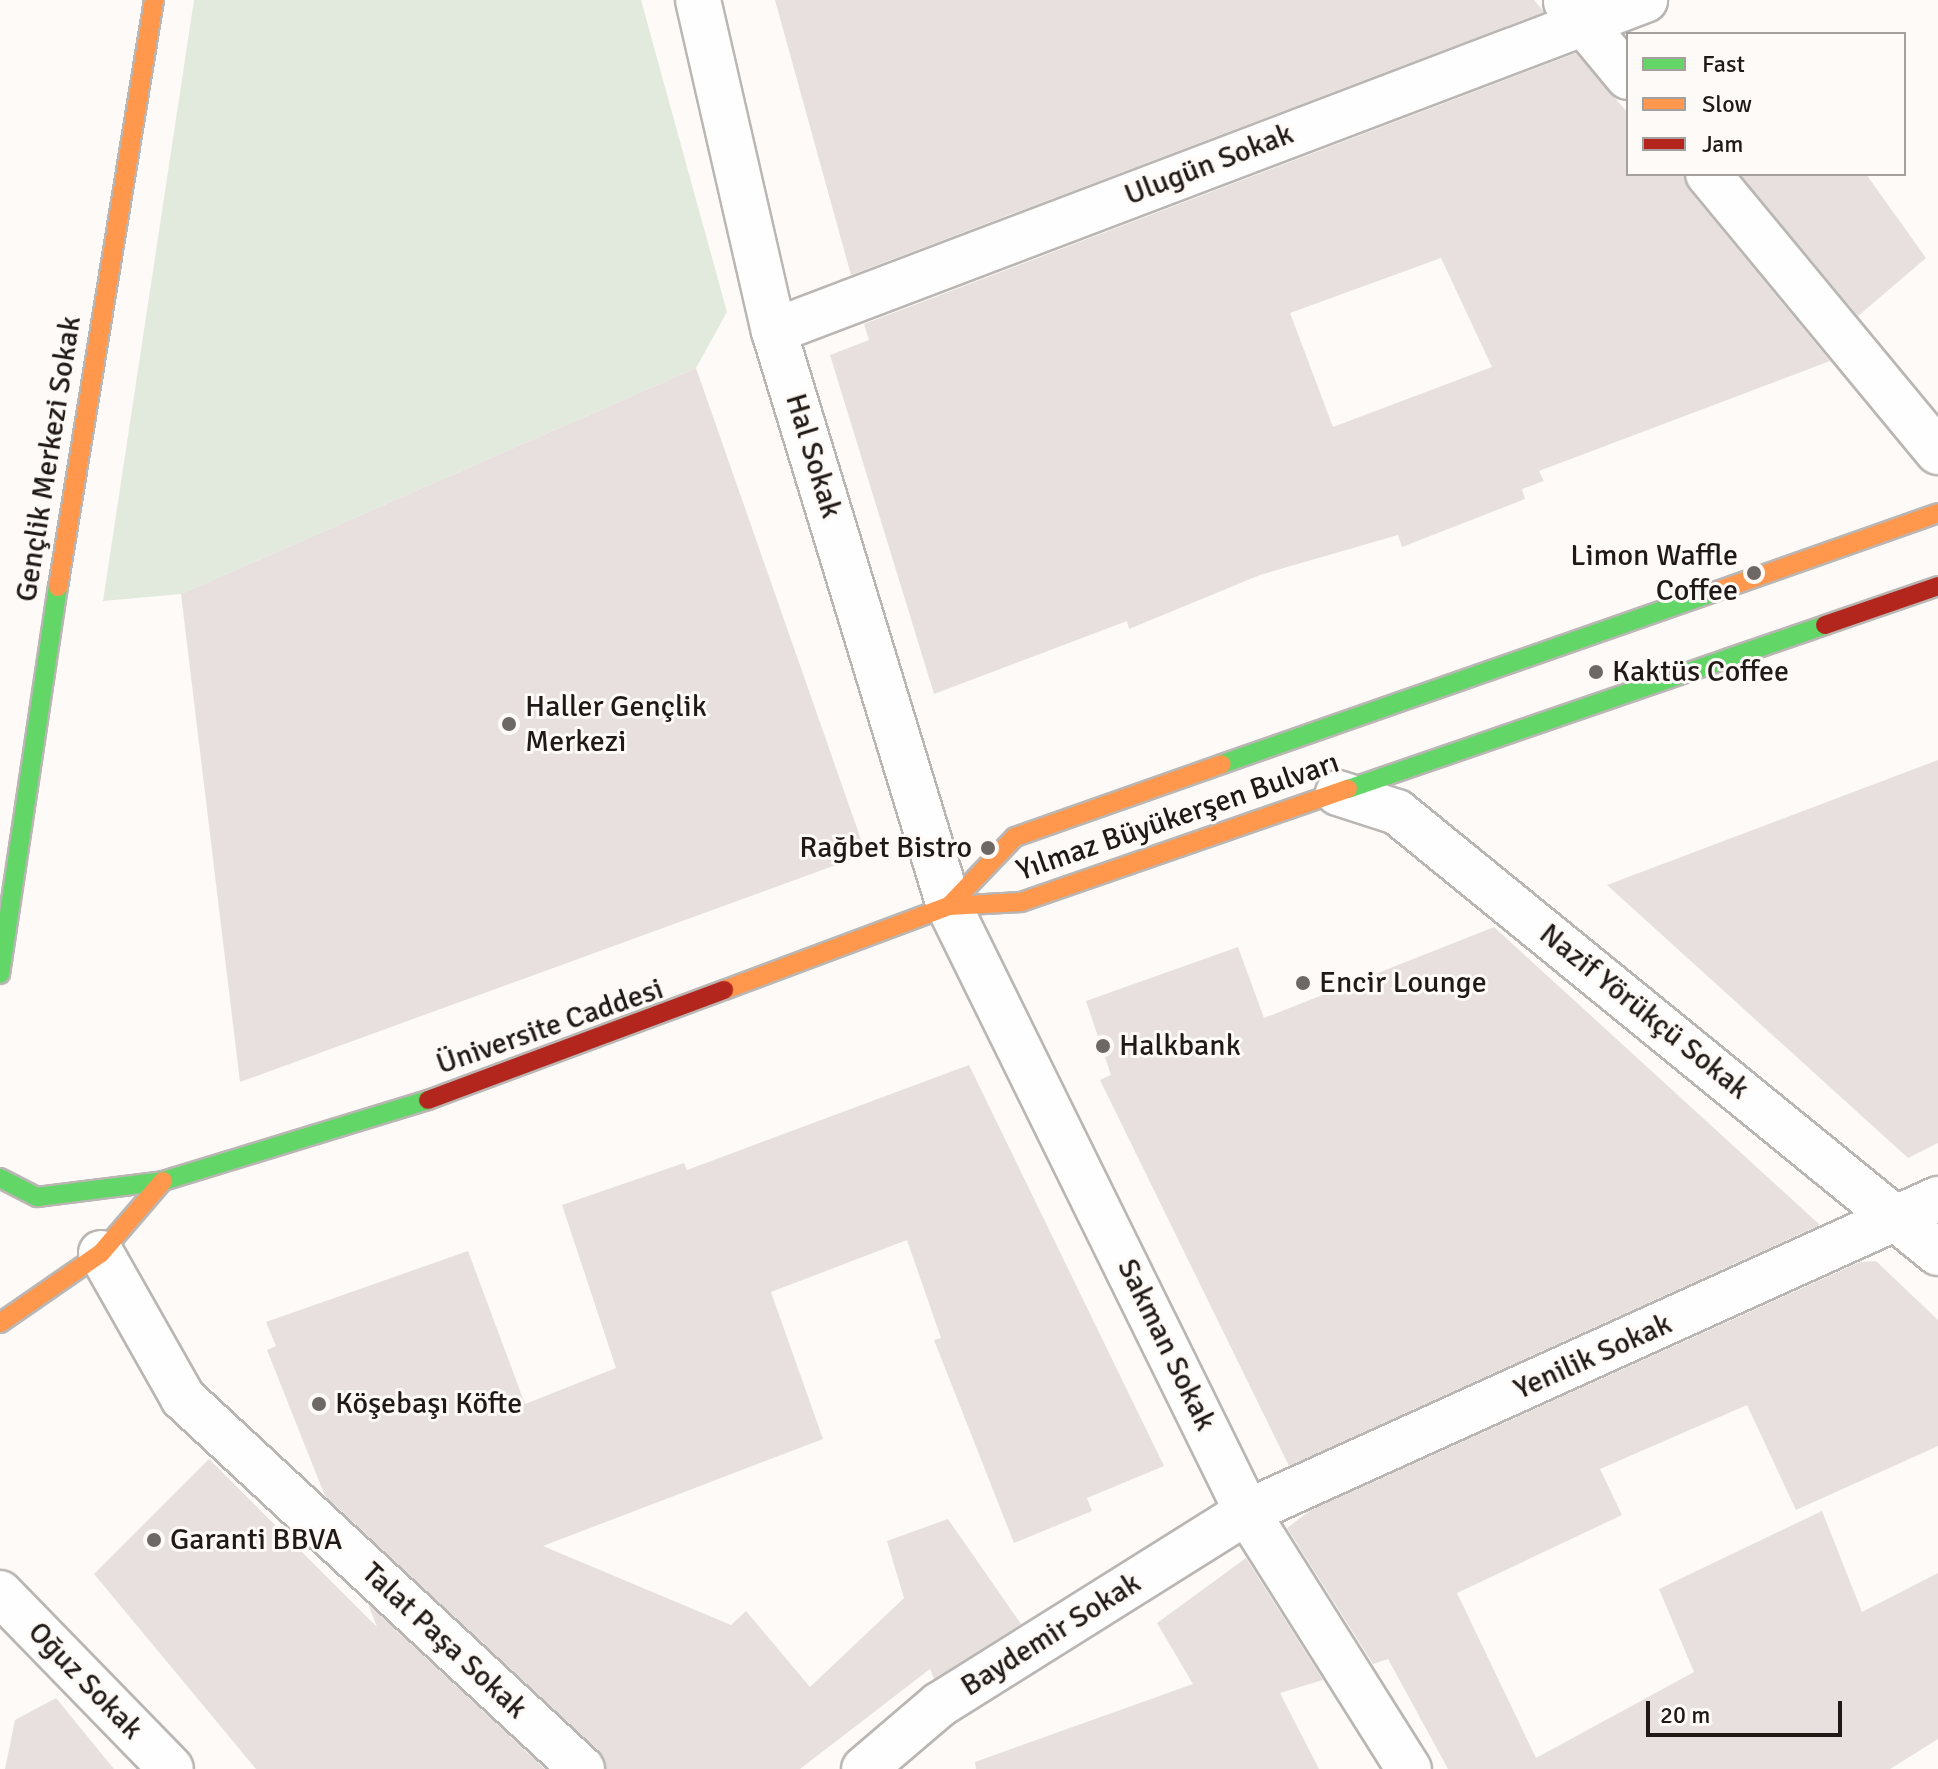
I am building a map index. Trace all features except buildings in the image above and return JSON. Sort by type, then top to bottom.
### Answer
[{"type":"main road","name":"Gençlik Merkezi Sokak","points":[[0,974],[128,125],[154,0]]},
{"type":"main road","name":"Yılmaz Büyükerşen Bulvarı","points":[[949,906],[1015,837],[1938,513]]},
{"type":"main road","name":"Yılmaz Büyükerşen Bulvarı","points":[[949,906],[1021,902],[1938,586]]},
{"type":"main road","name":"Üniversite Caddesi","points":[[163,1181],[448,1094],[949,906]]},
{"type":"main road","points":[[0,1178],[37,1197]]},
{"type":"main road","points":[[12,1205],[37,1197],[163,1181]]},
{"type":"main road","points":[[0,1323],[101,1253],[163,1181]]},
{"type":"street","name":"Hal Sokak","points":[[698,0],[774,331],[949,906]]},
{"type":"street","name":"Ulugün Sokak","points":[[774,331],[1573,11],[1645,0]]},
{"type":"street","points":[[1573,11],[1626,75]]},
{"type":"street","points":[[1710,176],[1938,452]]},
{"type":"street","name":"Nazif Yörükçü Sokak","points":[[1338,793],[1397,812],[1900,1218],[1938,1253]]},
{"type":"street","name":"Sakman Sokak","points":[[949,906],[1247,1512],[1409,1769]]},
{"type":"street","name":"Yenilik Sokak","points":[[1247,1512],[1938,1199]]},
{"type":"street","name":"Talat Paşa Sokak","points":[[101,1253],[183,1398],[582,1769]]},
{"type":"street","name":"Baydemir Sokak","points":[[864,1769],[939,1705],[1247,1512]]},
{"type":"street","name":"Oğuz Sokak","points":[[0,1593],[171,1769]]},
{"type":"shaded area","points":[[194,0],[641,0],[727,312],[696,368],[181,594],[103,601]]},
{"type":"traffic: fast","points":[[0,974],[58,587]]},
{"type":"traffic: fast","points":[[1222,764],[1717,591]]},
{"type":"traffic: fast","points":[[1348,789],[1825,625]]},
{"type":"traffic: fast","points":[[0,1178],[37,1197],[163,1181],[428,1100]]},
{"type":"traffic: slow","points":[[58,587],[154,0]]},
{"type":"traffic: slow","points":[[1717,591],[1938,513]]},
{"type":"traffic: slow","points":[[949,906],[1015,837],[1222,764]]},
{"type":"traffic: slow","points":[[724,990],[949,906],[1021,902],[1348,789]]},
{"type":"traffic: slow","points":[[0,1323],[101,1253],[163,1181]]},
{"type":"traffic: jam","points":[[1825,625],[1938,586]]},
{"type":"traffic: jam","points":[[428,1100],[724,990]]},
{"type":"place","name":"Limon Waffle Coffee","points":[[1754,573]]},
{"type":"place","name":"Kaktüs Coffee","points":[[1596,672]]},
{"type":"place","name":"Haller Gençlik Merkezi","points":[[509,724]]},
{"type":"place","name":"Rağbet Bistro","points":[[988,848]]},
{"type":"place","name":"Encir Lounge","points":[[1303,983]]},
{"type":"place","name":"Halkbank","points":[[1103,1046]]},
{"type":"place","name":"Köşebaşı Köfte","points":[[319,1404]]},
{"type":"place","name":"Garanti BBVA","points":[[154,1540]]}]
